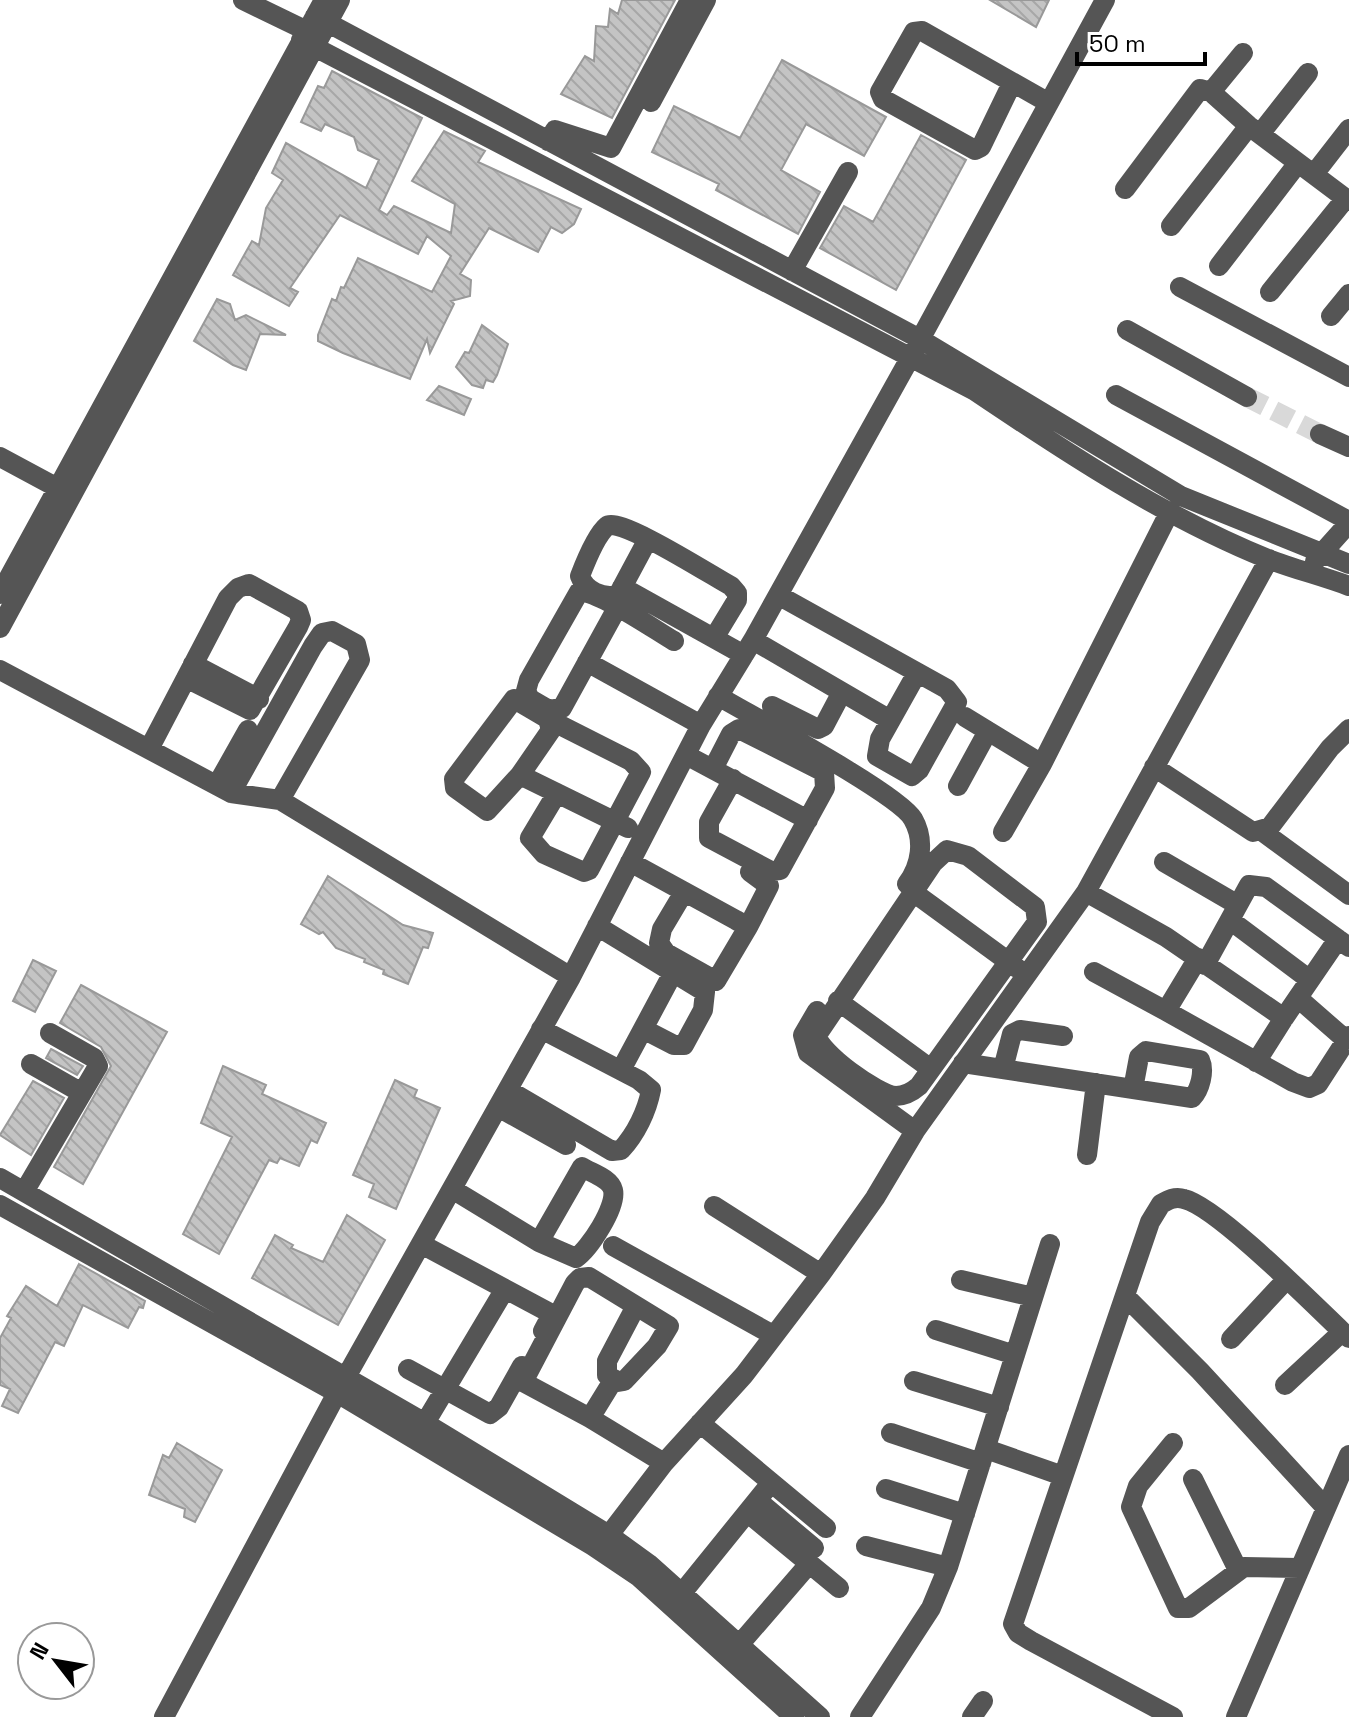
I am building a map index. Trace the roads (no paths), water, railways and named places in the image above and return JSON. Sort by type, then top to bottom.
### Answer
[{"type":"street","points":[[243,0],[315,26],[548,141],[920,339],[1181,496],[1349,564]]},
{"type":"street","points":[[0,628],[64,492],[315,26],[340,0]]},
{"type":"street","points":[[612,175],[618,150],[690,0]]},
{"type":"street","points":[[618,150],[706,0]]},
{"type":"street","points":[[164,1717],[341,1386],[571,977],[701,725],[778,595],[1105,0]]},
{"type":"street","points":[[315,26],[910,358],[975,391],[1045,438],[1170,511],[1269,559],[1349,586]]},
{"type":"street","points":[[1012,83],[981,147],[975,150],[883,99],[880,92],[914,32],[922,31],[1049,103]]},
{"type":"street","points":[[1211,92],[1243,53]]},
{"type":"street","points":[[1171,226],[1308,73]]},
{"type":"street","points":[[1125,189],[1196,92],[1200,89],[1211,92],[1254,130],[1347,200],[1270,292]]},
{"type":"street","points":[[1219,266],[1306,168],[1349,129]]},
{"type":"street","points":[[548,141],[555,130],[618,150]]},
{"type":"street","points":[[792,271],[848,172]]},
{"type":"street","points":[[1180,287],[1349,377]]},
{"type":"street","points":[[1331,316],[1349,294]]},
{"type":"street","points":[[1127,330],[1247,397]]},
{"type":"street","points":[[1116,395],[1349,522],[1307,570]]},
{"type":"street","points":[[1320,434],[1349,447]]},
{"type":"street","points":[[0,457],[64,492]]},
{"type":"street","points":[[0,594],[64,492]]},
{"type":"street","points":[[1003,832],[1042,764],[1170,511]]},
{"type":"street","points":[[648,539],[618,595],[602,596],[583,584],[580,576],[583,568],[607,526],[615,523],[624,526],[648,539],[737,593],[737,600],[714,638]]},
{"type":"street","points":[[601,1540],[664,1463],[744,1375],[821,1274],[875,1198],[915,1131],[1086,892],[1269,559]]},
{"type":"street","points":[[149,749],[228,598],[238,588],[249,584],[298,611],[301,620],[259,699],[250,710],[190,671]]},
{"type":"street","points":[[622,587],[714,638],[748,648],[842,692],[890,720]]},
{"type":"street","points":[[617,608],[562,708],[549,710],[530,699],[526,691],[529,680],[572,599],[579,592],[587,591],[617,608],[674,641]]},
{"type":"street","points":[[778,595],[947,689],[957,702],[919,770],[912,776],[881,762],[877,756],[880,739],[917,673]]},
{"type":"street","points":[[224,789],[313,646],[322,633],[332,631],[356,644],[360,660],[280,800]]},
{"type":"street","points":[[587,662],[701,725]]},
{"type":"street","points":[[0,670],[224,789],[280,800],[571,977]]},
{"type":"street","points":[[772,706],[818,729],[824,726],[842,692]]},
{"type":"street","points":[[718,696],[846,770],[913,817],[921,840],[914,875],[803,1035],[808,1053],[814,1061],[915,1131]]},
{"type":"street","points":[[548,719],[551,730],[548,738],[487,811],[455,788],[454,779],[514,699],[638,767],[641,772],[589,870],[575,871],[544,854],[530,838],[557,793]]},
{"type":"street","points":[[965,717],[1042,764]]},
{"type":"street","points":[[713,769],[731,734],[739,729],[817,766],[826,780],[780,870],[771,871],[709,838],[709,822],[733,779]]},
{"type":"street","points":[[1154,767],[1253,832],[1263,832],[1330,748],[1349,729]]},
{"type":"street","points":[[224,789],[248,730]]},
{"type":"street","points":[[958,786],[988,731]]},
{"type":"street","points":[[686,755],[808,820]]},
{"type":"street","points":[[520,775],[644,835]]},
{"type":"street","points":[[1263,832],[1349,895]]},
{"type":"street","points":[[684,892],[662,929],[659,943],[666,953],[708,980],[716,981],[767,892],[768,881],[692,841]]},
{"type":"street","points":[[956,850],[1035,907],[1038,913],[1037,922],[931,1069],[912,1092],[901,1096],[875,1088],[818,1043],[822,1025],[913,892],[940,854],[956,850]]},
{"type":"street","points":[[630,862],[748,927]]},
{"type":"street","points":[[1164,862],[1234,912],[1310,980]]},
{"type":"street","points":[[1166,1011],[1249,885],[1266,887],[1343,943],[1310,980],[1256,1062]]},
{"type":"street","points":[[913,892],[1025,974]]},
{"type":"street","points":[[1086,892],[1201,962],[1284,1018]]},
{"type":"street","points":[[597,926],[705,992],[703,1010],[684,1045],[674,1045],[643,1029]]},
{"type":"street","points":[[621,1070],[674,971]]},
{"type":"street","points":[[1094,972],[1309,1088],[1318,1084],[1348,1038],[1298,998]]},
{"type":"street","points":[[838,1001],[931,1069]]},
{"type":"street","points":[[503,1098],[612,1151],[621,1150],[648,1106],[651,1090],[621,1070],[541,1029]]},
{"type":"street","points":[[1003,1069],[1012,1034],[1020,1030],[1063,1036]]},
{"type":"street","points":[[24,1192],[98,1062],[50,1033]]},
{"type":"street","points":[[963,1063],[1133,1089]]},
{"type":"street","points":[[31,1064],[82,1093]]},
{"type":"street","points":[[1087,1155],[1096,1083]]},
{"type":"street","points":[[503,1098],[566,1145]]},
{"type":"street","points":[[539,1242],[591,1149]]},
{"type":"street","points":[[452,1189],[539,1242],[576,1258],[587,1250],[613,1202],[613,1189],[607,1181],[582,1167]]},
{"type":"street","points":[[0,1178],[601,1540],[794,1717]]},
{"type":"street","points":[[1173,1717],[1031,1641],[1018,1633],[1013,1624],[1150,1222],[1161,1204],[1182,1198],[1197,1204],[1346,1335],[1285,1385]]},
{"type":"street","points":[[0,1205],[341,1386],[425,1423],[682,1593],[820,1717]]},
{"type":"street","points":[[714,1206],[821,1274]]},
{"type":"street","points":[[408,1369],[490,1414],[499,1407],[552,1314],[568,1279],[565,1272],[507,1235]]},
{"type":"street","points":[[421,1244],[552,1314]]},
{"type":"street","points":[[860,1717],[931,1608],[948,1567],[1050,1244]]},
{"type":"street","points":[[613,1246],[773,1335]]},
{"type":"street","points":[[504,1416],[580,1278],[589,1277],[669,1326],[667,1333],[624,1381],[614,1379],[607,1375],[607,1361],[636,1306]]},
{"type":"street","points":[[961,1280],[1033,1297]]},
{"type":"street","points":[[1231,1339],[1286,1280]]},
{"type":"street","points":[[425,1423],[505,1289]]},
{"type":"street","points":[[1125,1296],[1200,1371],[1326,1508]]},
{"type":"street","points":[[936,1330],[1015,1355]]},
{"type":"street","points":[[590,1418],[614,1379]]},
{"type":"street","points":[[914,1381],[999,1407]]},
{"type":"street","points":[[523,1382],[664,1463]]},
{"type":"street","points":[[700,1423],[826,1528]]},
{"type":"street","points":[[891,1433],[1063,1476]]},
{"type":"street","points":[[1173,1443],[1138,1486],[1131,1507],[1175,1604],[1183,1609],[1189,1608],[1244,1567],[1299,1568]]},
{"type":"street","points":[[1236,1717],[1349,1455]]},
{"type":"street","points":[[1193,1479],[1238,1570]]},
{"type":"street","points":[[682,1593],[771,1483]]},
{"type":"street","points":[[886,1489],[965,1514]]},
{"type":"street","points":[[753,1507],[812,1556],[839,1588]]},
{"type":"street","points":[[866,1546],[948,1567]]},
{"type":"street","points":[[739,1645],[812,1556]]},
{"type":"tunnel","points":[[1247,397],[1320,434]]}]
